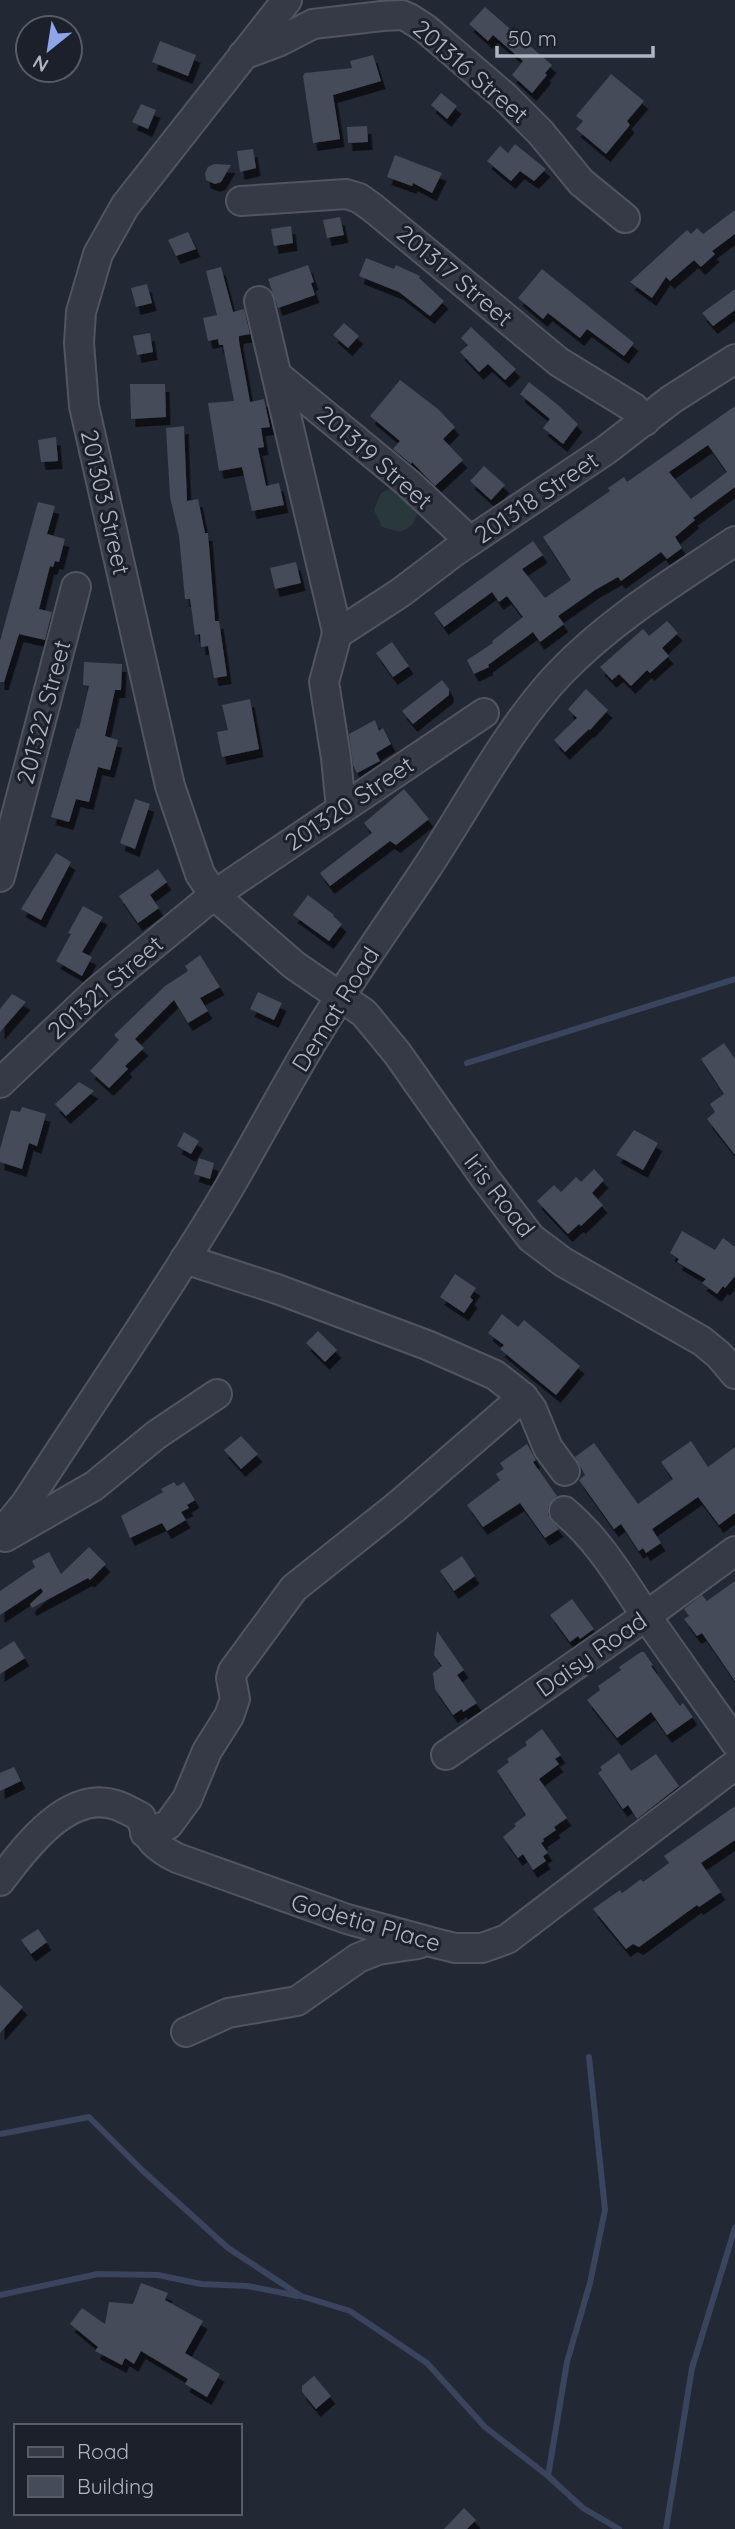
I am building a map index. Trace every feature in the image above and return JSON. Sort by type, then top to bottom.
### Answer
[{"type":"street","name":"201303 Street","points":[[287,0],[125,206],[98,254],[87,286],[81,312],[79,343],[84,406],[170,786],[200,874],[214,895],[294,965],[340,996]]},
{"type":"street","name":"201316 Street","points":[[243,55],[278,42],[313,24],[402,15],[426,29],[526,117],[581,182],[625,218]]},
{"type":"street","name":"201317 Street","points":[[241,201],[346,194],[359,198],[392,222],[559,362],[634,408],[645,421]]},
{"type":"street","points":[[258,301],[278,376],[337,634],[324,682],[341,808]]},
{"type":"street","name":"201318 Street","points":[[337,634],[400,593],[470,541],[645,421],[672,399],[735,359]]},
{"type":"street","name":"201319 Street","points":[[278,376],[408,483],[470,541]]},
{"type":"street","name":"Demat Road","points":[[0,1535],[26,1503],[185,1259],[238,1174],[288,1082],[340,996],[458,821],[510,738],[559,674],[585,648],[618,621],[735,541]]},
{"type":"street","name":"201322 Street","points":[[0,877],[76,587]]},
{"type":"street","name":"201320 Street","points":[[214,895],[484,713]]},
{"type":"street","name":"201321 Street","points":[[0,1083],[96,992],[214,895]]},
{"type":"street","name":"Iris Road","points":[[340,996],[364,1013],[382,1034],[531,1238],[563,1262],[702,1341],[719,1355],[735,1374]]},
{"type":"street","points":[[185,1259],[277,1289],[481,1367],[508,1383],[523,1397],[532,1409],[548,1447],[565,1471]]},
{"type":"street","points":[[0,1540],[94,1486],[156,1435],[217,1394]]},
{"type":"street","points":[[145,1833],[168,1825],[184,1805],[207,1751],[229,1716],[235,1699],[231,1678],[233,1671],[260,1631],[276,1615],[288,1594],[396,1507],[523,1397]]},
{"type":"street","points":[[564,1511],[607,1555],[646,1616],[735,1742]]},
{"type":"street","name":"Daisy Road","points":[[446,1755],[646,1616],[735,1550]]},
{"type":"street","name":"Godetia Place","points":[[0,1881],[29,1842],[52,1822],[85,1804],[116,1805],[141,1817],[145,1833],[165,1853],[177,1858],[346,1919],[455,1948],[482,1948],[507,1939],[735,1765]]},
{"type":"street","points":[[186,2032],[228,2013],[297,2001],[354,1961],[378,1950],[431,1942]]},
{"type":"shaded area","points":[[392,488],[418,509],[413,524],[400,532],[382,527],[374,510],[381,493]]},
{"type":"building","points":[[485,7],[552,65],[532,93],[512,75],[523,61],[493,35],[488,41],[469,24]]},
{"type":"building","points":[[160,41],[196,55],[188,76],[152,62]]},
{"type":"building","points":[[373,55],[381,81],[333,95],[340,139],[313,143],[303,76],[305,73],[352,68],[350,61]]},
{"type":"building","points":[[611,74],[644,101],[627,121],[630,125],[606,154],[576,129],[583,121],[576,116]]},
{"type":"building","points":[[441,93],[457,106],[447,119],[431,105]]},
{"type":"building","points":[[141,104],[156,110],[148,129],[132,122]]},
{"type":"building","points":[[367,126],[368,142],[348,143],[347,127]]},
{"type":"building","points":[[515,144],[546,169],[534,181],[520,171],[511,181],[487,161],[500,146],[508,153]]},
{"type":"building","points":[[253,149],[256,168],[240,172],[237,151]]},
{"type":"building","points":[[395,155],[442,173],[432,193],[413,183],[412,186],[387,177]]},
{"type":"building","points":[[214,164],[231,165],[221,182],[215,184],[206,180],[205,173],[208,167]]},
{"type":"building","points":[[735,210],[735,234],[712,251],[715,254],[701,267],[694,260],[670,281],[666,277],[652,298],[630,282],[687,230],[691,234],[697,228],[703,234]]},
{"type":"building","points":[[340,217],[344,235],[327,238],[323,220]]},
{"type":"building","points":[[291,226],[293,243],[274,246],[271,229]]},
{"type":"building","points":[[188,232],[196,249],[176,256],[168,240]]},
{"type":"building","points":[[366,258],[394,269],[396,265],[420,276],[419,278],[444,301],[430,316],[399,292],[359,276]]},
{"type":"building","points":[[308,265],[315,295],[278,308],[268,279]]},
{"type":"building","points":[[221,267],[233,312],[244,309],[250,334],[239,336],[239,341],[250,402],[264,399],[270,427],[261,428],[264,447],[258,448],[266,486],[279,483],[284,505],[252,511],[242,467],[219,471],[208,403],[234,401],[223,345],[219,345],[218,339],[208,341],[203,318],[217,315],[206,271]]},
{"type":"building","points":[[542,269],[634,343],[624,356],[587,329],[580,338],[548,313],[543,319],[518,298]]},
{"type":"building","points":[[147,284],[152,303],[136,307],[131,288]]},
{"type":"building","points":[[735,289],[735,310],[713,326],[702,313]]},
{"type":"building","points":[[344,323],[359,336],[348,348],[333,335]]},
{"type":"building","points":[[471,327],[516,369],[505,380],[488,364],[479,372],[460,352],[468,345],[461,338]]},
{"type":"building","points":[[150,333],[153,352],[137,355],[133,336]]},
{"type":"building","points":[[400,380],[438,409],[455,427],[443,439],[463,460],[435,486],[412,462],[411,464],[393,449],[400,441],[370,416]]},
{"type":"building","points":[[529,382],[578,424],[563,444],[543,428],[550,419],[520,394]]},
{"type":"building","points":[[130,384],[165,384],[166,417],[131,419]]},
{"type":"building","points":[[735,406],[735,487],[693,518],[695,520],[675,537],[682,548],[667,559],[661,552],[621,581],[618,577],[595,590],[558,616],[564,624],[540,642],[533,632],[488,665],[489,667],[474,674],[467,660],[493,643],[492,641],[523,617],[507,596],[499,602],[492,592],[444,627],[434,613],[533,541],[543,555],[522,569],[545,598],[571,580],[543,537],[610,491],[608,488],[624,477],[627,482]],"holes":[[[708,445],[727,472],[691,499],[669,472]]]},
{"type":"building","points":[[184,426],[187,501],[198,499],[205,533],[208,533],[215,621],[219,621],[227,676],[214,678],[208,646],[201,647],[200,634],[195,635],[190,599],[185,599],[179,536],[170,497],[166,428]]},
{"type":"building","points":[[56,437],[58,461],[41,462],[38,440]]},
{"type":"building","points":[[484,466],[505,485],[491,500],[470,481]]},
{"type":"building","points":[[38,502],[55,506],[47,534],[65,539],[59,562],[55,561],[53,567],[50,566],[39,609],[52,612],[45,640],[19,634],[4,682],[0,682],[0,641]]},
{"type":"building","points":[[296,562],[301,583],[275,589],[270,568]]},
{"type":"building","points":[[667,621],[678,633],[662,648],[669,656],[650,673],[647,670],[631,686],[619,674],[612,680],[600,667],[643,629],[649,636]]},
{"type":"building","points":[[392,642],[409,666],[393,677],[376,653]]},
{"type":"building","points":[[84,662],[122,664],[121,690],[115,690],[105,736],[118,740],[110,770],[98,767],[89,802],[76,799],[69,822],[51,817],[77,728],[79,729],[89,686],[83,685]]},
{"type":"building","points":[[442,680],[449,689],[449,695],[413,724],[402,711]]},
{"type":"building","points":[[586,689],[608,710],[565,752],[554,740],[577,718],[568,709]]},
{"type":"building","points":[[250,699],[259,749],[222,757],[217,732],[228,730],[222,705]]},
{"type":"building","points":[[375,720],[379,731],[383,728],[391,744],[376,753],[380,761],[357,773],[353,765],[349,734]]},
{"type":"building","points":[[404,789],[429,819],[396,845],[390,841],[330,886],[320,873],[372,833],[364,823]]},
{"type":"building","points":[[135,799],[150,804],[135,849],[120,843]]},
{"type":"building","points":[[56,853],[71,862],[41,920],[21,909]]},
{"type":"building","points":[[158,869],[167,882],[150,895],[159,908],[138,923],[119,896]]},
{"type":"building","points":[[308,895],[342,924],[329,941],[293,915]]},
{"type":"building","points":[[83,906],[103,917],[82,952],[92,957],[82,976],[56,961]]},
{"type":"building","points":[[200,955],[220,987],[200,998],[208,1011],[188,1023],[174,1000],[135,1039],[144,1048],[125,1066],[128,1069],[109,1088],[90,1071],[119,1040],[114,1035],[165,986],[188,971],[185,966]]},
{"type":"building","points":[[258,992],[282,1003],[274,1020],[250,1009]]},
{"type":"building","points":[[12,994],[26,1002],[0,1032],[0,1009]]},
{"type":"building","points":[[724,1043],[735,1059],[735,1155],[707,1119],[715,1112],[710,1104],[724,1094],[701,1059]]},
{"type":"building","points":[[79,1082],[94,1091],[66,1116],[55,1104]]},
{"type":"building","points":[[22,1107],[46,1114],[37,1146],[29,1143],[22,1169],[0,1162],[0,1149],[11,1110],[20,1112]]},
{"type":"building","points":[[634,1130],[658,1143],[643,1170],[616,1155]]},
{"type":"building","points":[[184,1132],[199,1141],[191,1154],[177,1146]]},
{"type":"building","points":[[199,1158],[214,1163],[210,1179],[194,1174]]},
{"type":"building","points":[[594,1169],[604,1180],[592,1193],[603,1205],[581,1226],[579,1224],[568,1234],[537,1201],[554,1185],[561,1192],[576,1177],[581,1182]]},
{"type":"building","points":[[682,1231],[715,1250],[723,1238],[735,1247],[735,1276],[717,1294],[702,1283],[706,1279],[677,1262],[679,1259],[670,1253]]},
{"type":"building","points":[[455,1274],[476,1288],[470,1297],[473,1300],[464,1313],[440,1297]]},
{"type":"building","points":[[502,1314],[518,1327],[524,1320],[580,1366],[556,1395],[500,1349],[504,1345],[488,1333]]},
{"type":"building","points":[[318,1331],[337,1350],[325,1362],[306,1343]]},
{"type":"building","points":[[241,1436],[258,1454],[241,1469],[224,1450]]},
{"type":"building","points":[[691,1441],[708,1467],[735,1447],[735,1513],[719,1525],[698,1497],[652,1529],[661,1543],[646,1553],[643,1548],[639,1551],[621,1524],[614,1529],[579,1480],[585,1475],[575,1457],[594,1443],[638,1504],[673,1479],[661,1462]]},
{"type":"building","points":[[527,1444],[536,1460],[533,1462],[557,1496],[548,1507],[548,1515],[559,1529],[545,1538],[520,1503],[483,1527],[467,1505],[500,1480],[496,1474],[504,1469],[500,1463]]},
{"type":"building","points":[[174,1482],[177,1486],[184,1482],[195,1500],[187,1505],[189,1508],[181,1512],[186,1520],[167,1531],[162,1523],[130,1538],[121,1516],[163,1492],[161,1489]]},
{"type":"building","points":[[89,1547],[106,1564],[90,1580],[88,1578],[32,1608],[30,1604],[43,1592],[41,1588],[0,1615],[0,1591],[35,1567],[32,1561],[49,1552],[61,1574]]},
{"type":"building","points":[[462,1556],[475,1576],[454,1591],[440,1571]]},
{"type":"building","points":[[735,1581],[735,1681],[702,1633],[697,1636],[684,1619],[689,1616],[684,1609],[702,1595],[707,1601]]},
{"type":"building","points":[[572,1599],[594,1629],[580,1639],[578,1636],[570,1642],[550,1615]]},
{"type":"building","points":[[437,1631],[464,1670],[457,1675],[477,1703],[453,1715],[435,1689],[433,1673],[442,1666],[434,1655]]},
{"type":"building","points":[[14,1641],[25,1658],[0,1674],[0,1650]]},
{"type":"building","points":[[644,1652],[680,1706],[683,1703],[693,1717],[667,1735],[651,1712],[617,1738],[587,1700],[600,1690],[598,1686],[621,1670],[619,1667]]},
{"type":"building","points":[[542,1729],[561,1755],[555,1759],[559,1764],[539,1779],[567,1818],[543,1839],[541,1843],[548,1853],[543,1856],[546,1861],[533,1870],[523,1854],[518,1858],[503,1837],[526,1815],[497,1771]]},
{"type":"building","points":[[619,1753],[631,1771],[656,1754],[679,1786],[637,1819],[628,1805],[623,1809],[598,1773],[602,1770],[600,1767]]},
{"type":"building","points":[[14,1767],[21,1781],[0,1791],[0,1773]]},
{"type":"building","points":[[735,1806],[735,1840],[701,1863],[721,1892],[699,1907],[697,1905],[639,1947],[633,1944],[626,1949],[593,1909],[620,1890],[622,1893],[641,1879],[643,1882],[669,1863],[664,1856]]},
{"type":"building","points":[[38,1929],[47,1942],[31,1954],[21,1940]]},
{"type":"building","points":[[0,1985],[23,2007],[0,2033]]},
{"type":"building","points":[[141,2283],[168,2293],[165,2300],[203,2321],[185,2353],[220,2374],[207,2397],[185,2384],[188,2379],[141,2351],[134,2364],[125,2358],[122,2365],[95,2351],[98,2347],[70,2324],[82,2308],[105,2324],[109,2302],[133,2304]]},
{"type":"building","points":[[314,2376],[331,2396],[316,2409],[302,2392],[302,2386]]},
{"type":"building","points":[[464,2508],[476,2520],[467,2529],[444,2529]]},
{"type":"waterway","points":[[467,1063],[735,979]]},
{"type":"waterway","points":[[548,2476],[567,2362],[590,2283],[605,2210],[589,2057]]},
{"type":"waterway","points":[[0,2134],[89,2117],[142,2170],[228,2248],[301,2296],[350,2311],[427,2363],[485,2427],[548,2476],[583,2508],[619,2529]]},
{"type":"waterway","points":[[666,2529],[692,2368],[735,2228]]},
{"type":"waterway","points":[[0,2295],[98,2274],[158,2275],[201,2284],[248,2286],[298,2296]]}]
